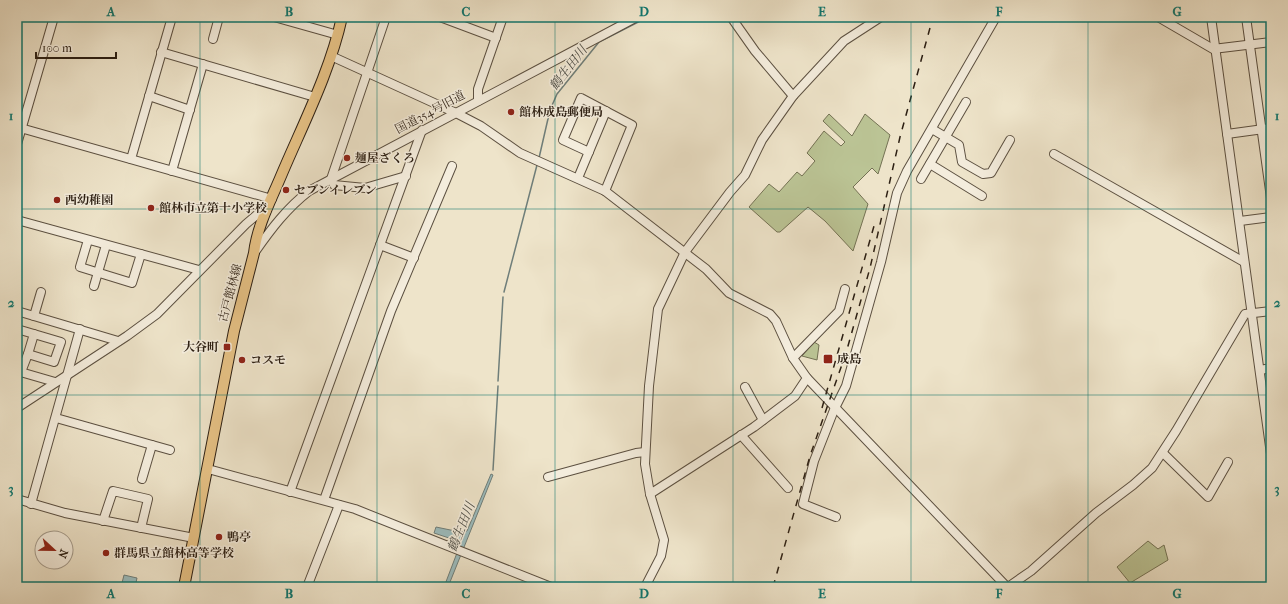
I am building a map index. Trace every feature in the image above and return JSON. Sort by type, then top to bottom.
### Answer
[{"type":"main road","name":"古戸館林線","points":[[184,587],[234,331],[256,242],[267,210],[331,56],[342,17]]},
{"type":"street","points":[[17,144],[19,128],[54,17]]},
{"type":"street","points":[[131,159],[172,17]]},
{"type":"street","points":[[212,39],[219,17]]},
{"type":"street","points":[[274,17],[338,35]]},
{"type":"street","points":[[386,17],[331,179],[334,185],[365,188],[406,176]]},
{"type":"street","points":[[440,17],[496,38]]},
{"type":"street","points":[[478,101],[478,89],[504,17]]},
{"type":"street","name":"国道354号旧道","points":[[254,253],[290,208],[309,191],[637,17]]},
{"type":"street","points":[[731,17],[755,51],[793,96]]},
{"type":"street","points":[[645,587],[661,556],[664,540],[650,494],[645,452],[649,386],[658,308],[684,252],[730,192],[745,175],[762,140],[793,96],[844,41],[881,17]]},
{"type":"street","points":[[836,517],[803,504],[814,461],[845,390],[860,339],[898,192],[907,171],[996,17]]},
{"type":"street","points":[[1158,17],[1216,49],[1271,42]]},
{"type":"street","points":[[1211,17],[1271,454]]},
{"type":"street","points":[[1246,17],[1271,198]]},
{"type":"street","points":[[162,52],[315,97]]},
{"type":"street","points":[[331,56],[456,113],[481,126],[520,153],[605,191],[706,269],[729,292],[770,314],[776,321],[793,358],[807,378],[1008,587],[1031,571],[1096,513],[1147,474],[1163,453],[1244,314],[1271,311]]},
{"type":"street","points":[[172,171],[203,64]]},
{"type":"street","points":[[149,96],[190,110]]},
{"type":"street","points":[[589,152],[563,140],[582,98],[632,125],[605,191]]},
{"type":"street","points":[[921,180],[966,102]]},
{"type":"street","points":[[578,178],[606,111]]},
{"type":"street","points":[[19,128],[272,199]]},
{"type":"street","points":[[1227,134],[1271,128]]},
{"type":"street","points":[[932,129],[959,145],[962,162],[983,174],[992,173],[1010,140]]},
{"type":"street","points":[[290,492],[422,130]]},
{"type":"street","points":[[1054,154],[1244,262]]},
{"type":"street","points":[[930,164],[982,196]]},
{"type":"street","points":[[324,500],[391,311],[452,166]]},
{"type":"street","points":[[17,408],[156,314],[246,224],[258,213],[267,210]]},
{"type":"street","points":[[1240,221],[1271,217]]},
{"type":"street","points":[[17,220],[199,270]]},
{"type":"street","points":[[88,240],[80,267],[132,283],[141,254]]},
{"type":"street","points":[[94,286],[106,245]]},
{"type":"street","points":[[380,245],[414,258]]},
{"type":"street","points":[[793,358],[839,310],[845,289]]},
{"type":"street","points":[[34,316],[41,292]]},
{"type":"street","points":[[17,311],[118,341]]},
{"type":"street","points":[[17,329],[61,342],[54,362],[28,354]]},
{"type":"street","points":[[32,504],[80,329]]},
{"type":"street","points":[[34,334],[28,354],[19,371],[55,382]]},
{"type":"street","points":[[1260,370],[1271,368]]},
{"type":"street","points":[[650,494],[741,435],[795,396],[807,378]]},
{"type":"street","points":[[745,387],[762,420]]},
{"type":"street","points":[[56,418],[170,450]]},
{"type":"street","points":[[741,435],[788,488]]},
{"type":"street","points":[[142,479],[152,444]]},
{"type":"street","points":[[548,477],[636,453],[645,452]]},
{"type":"street","points":[[1163,453],[1208,497],[1228,462]]},
{"type":"street","points":[[208,469],[355,509],[551,587]]},
{"type":"street","points":[[103,521],[112,491],[148,499],[141,528]]},
{"type":"street","points":[[17,499],[64,513],[194,538]]},
{"type":"street","points":[[307,587],[339,504]]},
{"type":"green space","points":[[829,114],[852,136],[865,114],[890,135],[878,174],[872,168],[853,187],[868,204],[853,251],[825,221],[808,207],[780,232],[777,232],[749,207],[769,184],[779,192],[797,172],[802,176],[815,161],[807,153],[824,131],[841,146],[845,142],[823,121]]},
{"type":"green space","points":[[814,342],[819,345],[817,360],[802,356]]},
{"type":"green space","points":[[1148,541],[1158,549],[1164,545],[1168,560],[1130,583],[1117,567]]},
{"type":"water","points":[[491,474],[493,475],[448,587],[444,587],[460,545],[458,541],[434,533],[436,527],[460,532],[467,531]]},
{"type":"water","points":[[124,575],[137,578],[135,587],[121,587]]},
{"type":"waterway","name":"鶴生田川","points":[[539,158],[550,110],[557,94],[599,42],[648,17]]},
{"type":"waterway","name":"鶴生田川","points":[[504,292],[537,165]]},
{"type":"waterway","name":"鶴生田川","points":[[498,381],[503,297]]},
{"type":"waterway","name":"鶴生田川","points":[[493,470],[498,386]]},
{"type":"railway","points":[[773,587],[810,456],[846,353],[870,268],[900,137],[933,17]]},
{"type":"railway","points":[[822,408],[874,226]]},
{"type":"place","name":"館林成島郵便局","points":[[511,112]]},
{"type":"place","name":"麺屋ざくろ","points":[[347,158]]},
{"type":"place","name":"セブンイレブン","points":[[286,190]]},
{"type":"place","name":"西幼稚園","points":[[57,200]]},
{"type":"place","name":"館林市立第十小学校","points":[[151,208]]},
{"type":"place","name":"大谷町","points":[[227,347]]},
{"type":"place","name":"成島","points":[[828,359]]},
{"type":"place","name":"コスモ","points":[[242,360]]},
{"type":"place","name":"鴨亭","points":[[219,537]]},
{"type":"place","name":"群馬県立館林高等学校","points":[[106,553]]}]
